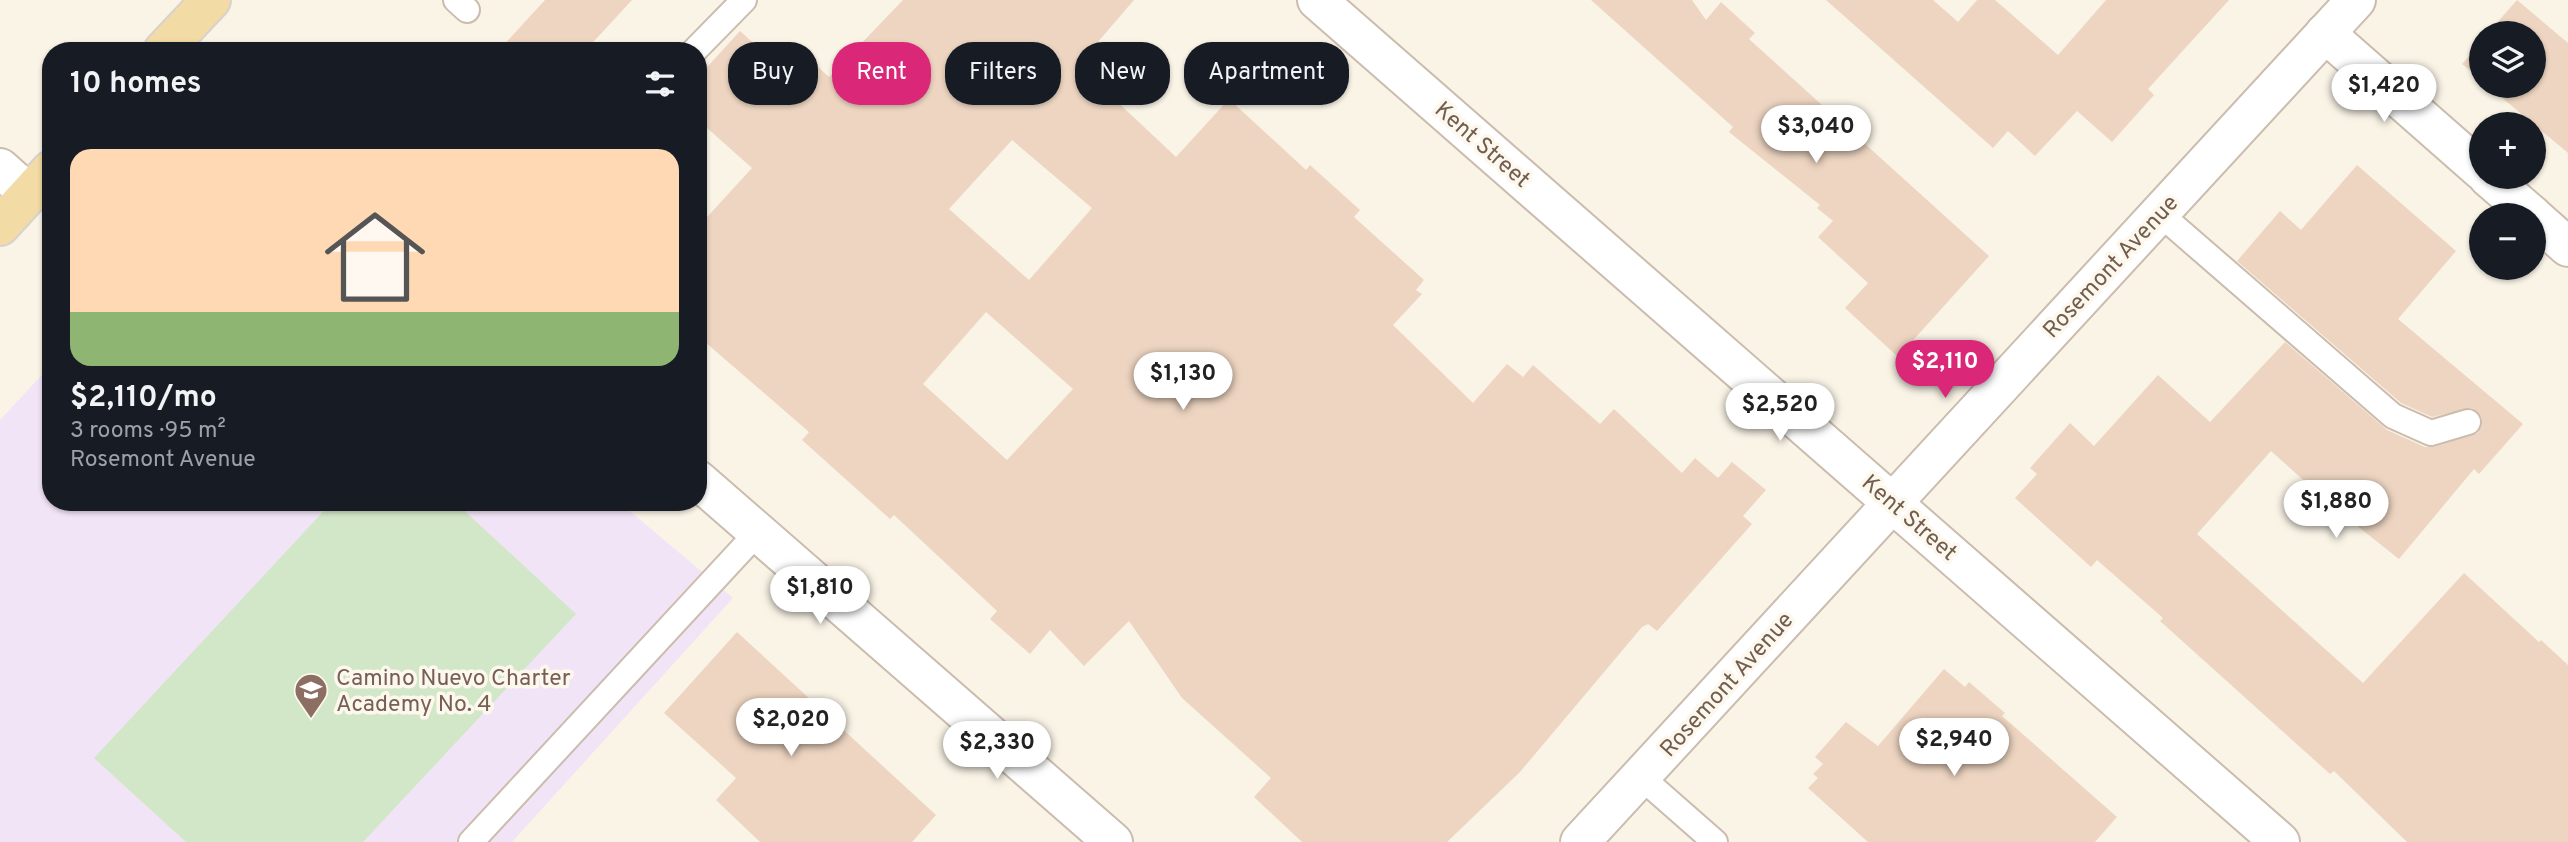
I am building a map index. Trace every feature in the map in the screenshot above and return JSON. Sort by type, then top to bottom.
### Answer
[{"type":"main road","points":[[182,42],[211,0]]},
{"type":"main road","points":[[0,226],[40,182]]},
{"type":"street","name":"Kent Street","points":[[1317,0],[2280,842]]},
{"type":"street","name":"Rosemont Avenue","points":[[1580,842],[2356,0]]},
{"type":"street","points":[[2325,33],[2469,160]]},
{"type":"street","points":[[0,168],[40,182]]},
{"type":"street","points":[[2502,189],[2518,203]]},
{"type":"street","points":[[2546,228],[2568,247]]},
{"type":"street","points":[[707,488],[1113,842]]},
{"type":"lane","points":[[703,42],[744,0]]},
{"type":"lane","points":[[2159,213],[2393,416],[2431,433],[2468,422]]},
{"type":"lane","points":[[471,842],[758,532]]},
{"type":"lane","points":[[1641,777],[1715,842]]},
{"type":"shaded area","name":"Camino Nuevo Charter Academy No. 4","points":[[42,375],[42,511],[630,511],[733,598],[512,842],[0,842],[0,420]]},
{"type":"green space","points":[[324,511],[465,511],[576,614],[363,842],[186,842],[94,758]]},
{"type":"building","points":[[545,0],[632,0],[593,42],[506,42]]},
{"type":"building","points":[[903,0],[1134,0],[1098,42],[1075,42],[1075,105],[1121,105],[1176,157],[1224,105],[1236,105],[1306,170],[1310,165],[1360,210],[1354,217],[1424,280],[1416,290],[1422,294],[1393,325],[1473,403],[1507,364],[1523,377],[1533,365],[1600,424],[1614,409],[1682,473],[1695,458],[1718,478],[1732,462],[1766,490],[1743,516],[1752,524],[1657,631],[1648,624],[1642,627],[1520,772],[1447,842],[1302,842],[1254,797],[1271,778],[1182,698],[1129,621],[1084,666],[1050,630],[1030,654],[990,619],[997,611],[894,515],[890,519],[802,440],[809,432],[707,344],[707,217],[752,168],[707,128],[707,67],[728,44],[728,105],[818,105],[818,67],[829,77],[832,74],[832,105],[931,105],[931,42],[863,42]],"holes":[[[1012,140],[1092,208],[1029,280],[949,209]],[[986,312],[1073,389],[1007,460],[923,384]]]},
{"type":"building","points":[[1591,0],[1692,0],[1706,20],[1721,2],[1755,33],[1749,39],[1989,256],[1898,357],[1845,308],[1868,283],[1818,237],[1833,221],[1817,208],[1820,205],[1729,132],[1733,127]]},
{"type":"building","points":[[1826,0],[1933,0],[1958,22],[1977,0],[1995,0],[2058,55],[2106,0],[2229,0],[2148,89],[2154,95],[2112,142],[2077,111],[2035,156],[2008,131],[1993,148]]},
{"type":"building","points":[[2517,0],[2542,21],[2499,21]]},
{"type":"building","points":[[2546,24],[2568,43],[2568,153],[2546,135],[2546,112],[2519,112],[2502,98],[2546,98]]},
{"type":"building","points":[[740,31],[752,42],[730,42]]},
{"type":"building","points":[[2469,56],[2469,70],[2462,64]]},
{"type":"building","points":[[2357,165],[2456,251],[2398,319],[2523,424],[2479,474],[2474,469],[2399,559],[2332,506],[2271,451],[2197,534],[2363,683],[2464,573],[2568,665],[2568,842],[2407,842],[2334,771],[2330,774],[2160,621],[2163,618],[2097,560],[2091,567],[2015,498],[2037,474],[2030,468],[2070,423],[2094,446],[2158,375],[2210,422],[2285,342],[2387,430],[2425,447],[2434,447],[2478,433],[2482,418],[2472,408],[2432,417],[2401,403],[2237,261],[2280,211],[2301,230]]},
{"type":"building","points":[[737,632],[936,815],[912,842],[760,842],[716,800],[736,778],[664,713]]},
{"type":"building","points":[[1944,669],[1965,687],[1969,682],[2005,713],[2002,716],[2117,817],[2095,842],[1868,842],[1808,788],[1818,778],[1813,774],[1823,764],[1815,757],[1846,722],[1878,746]]},
{"type":"place","name":"Camino Nuevo Charter Academy No. 4","points":[[311,720]]}]
